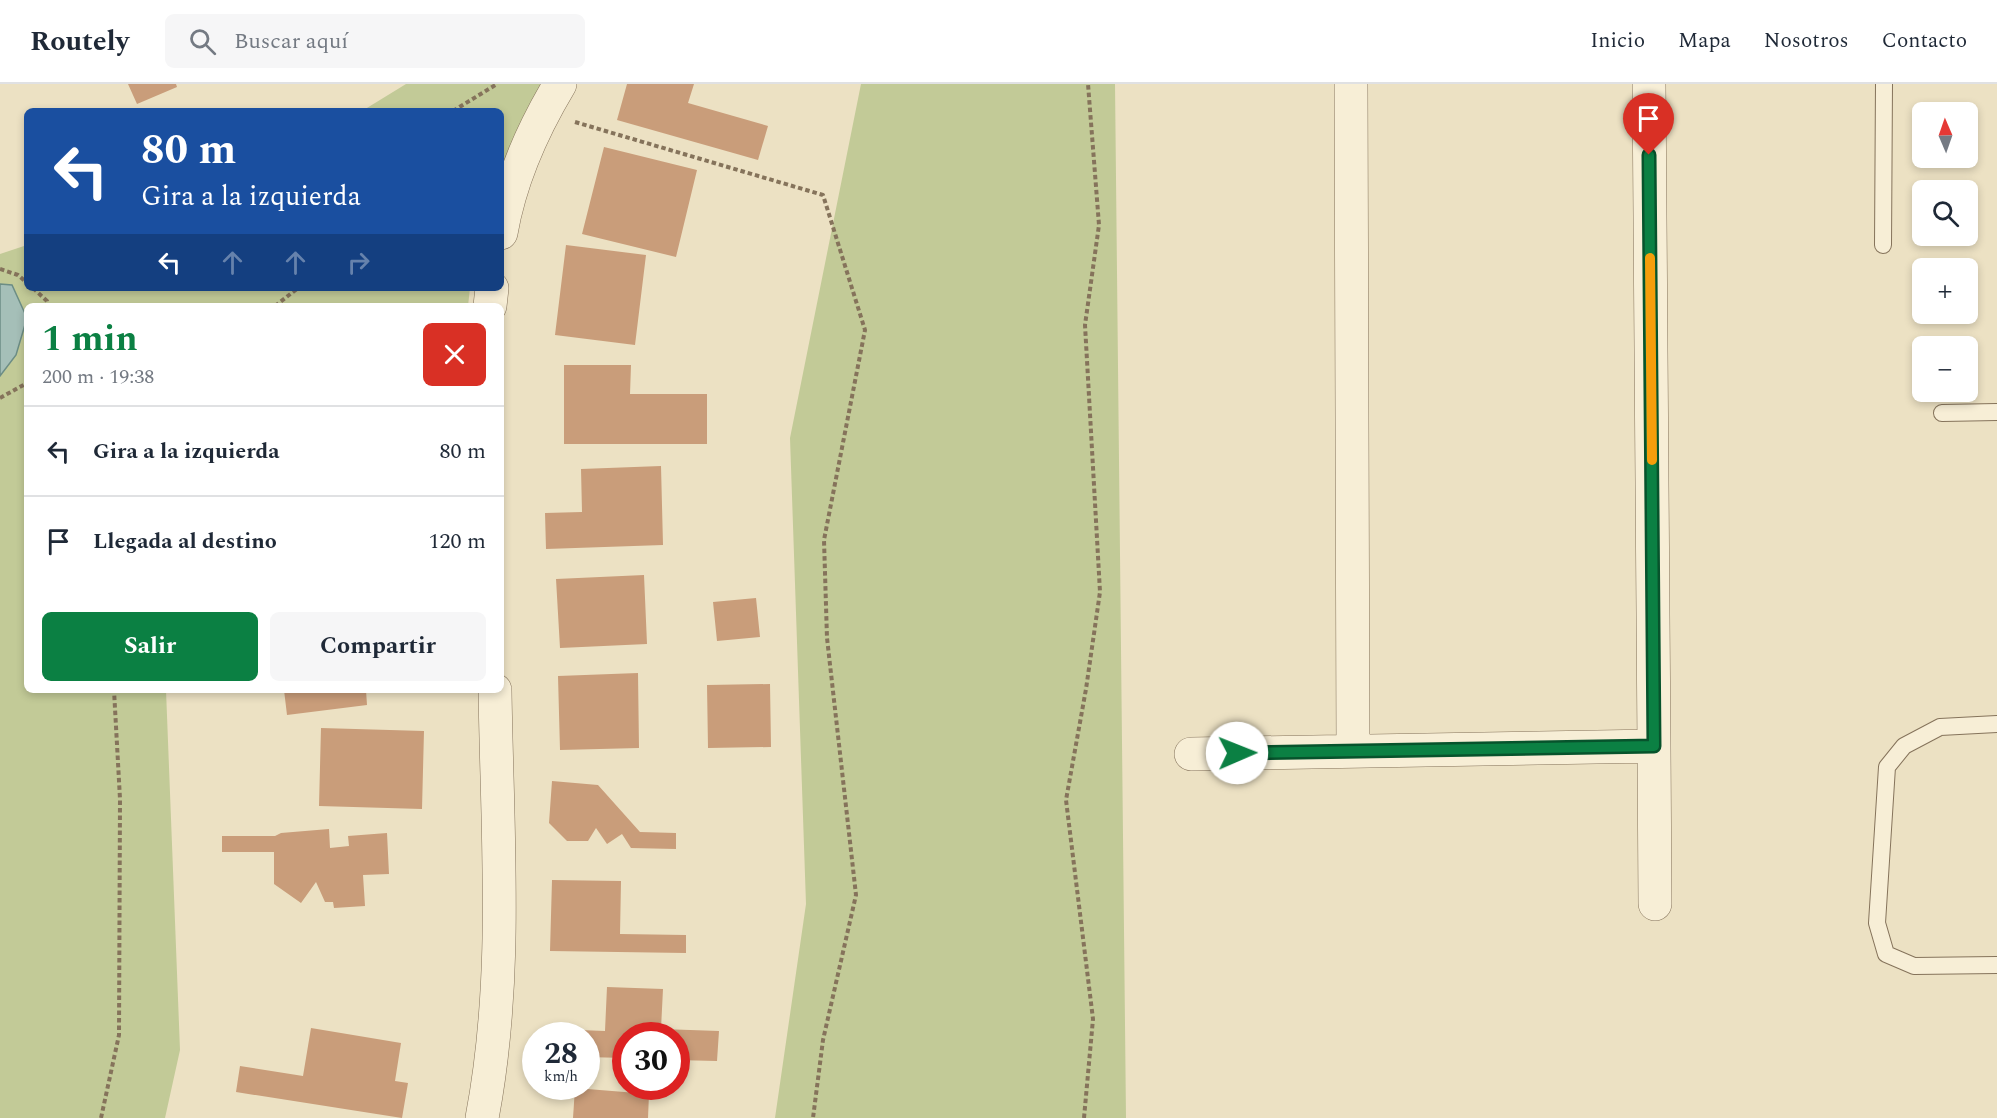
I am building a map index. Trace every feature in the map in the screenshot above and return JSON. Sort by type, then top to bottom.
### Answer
[{"type":"street","points":[[504,222],[515,180],[543,113],[560,84]]},
{"type":"street","points":[[1351,84],[1353,751]]},
{"type":"street","points":[[1649,84],[1655,904]]},
{"type":"street","points":[[482,1118],[491,1068],[500,968],[495,693]]},
{"type":"street","points":[[1191,754],[1654,746]]},
{"type":"lane","points":[[1883,245],[1884,84]]},
{"type":"lane","points":[[1942,413],[1997,412]]},
{"type":"lane","points":[[1997,724],[1940,727],[1904,746],[1887,767],[1877,923],[1886,954],[1914,966],[1997,965]]},
{"type":"path","points":[[458,108],[497,84]]},
{"type":"path","points":[[1084,1118],[1093,1019],[1066,800],[1086,689],[1100,592],[1085,325],[1099,225],[1088,84]]},
{"type":"path","points":[[543,113],[823,195],[865,330],[824,540],[827,638],[856,895],[823,1040],[813,1118]]},
{"type":"path","points":[[0,269],[18,274],[24,280]]},
{"type":"path","points":[[36,291],[47,303]]},
{"type":"path","points":[[279,303],[294,291]]},
{"type":"path","points":[[0,398],[24,385]]},
{"type":"path","points":[[101,1118],[119,1035],[120,799],[114,693]]},
{"type":"green space","points":[[406,84],[548,84],[504,165],[504,108],[367,108]]},
{"type":"green space","points":[[861,84],[1115,84],[1126,1118],[775,1118],[806,904],[790,438]]},
{"type":"green space","points":[[24,246],[24,291],[470,291],[468,303],[24,303],[24,693],[166,693],[180,1050],[165,1118],[0,1118],[0,254]]},
{"type":"water","points":[[0,284],[12,285],[24,311],[24,328],[16,355],[0,376]]},
{"type":"building","points":[[128,84],[176,84],[177,87],[137,104]]},
{"type":"building","points":[[627,84],[694,84],[688,103],[768,126],[758,160],[617,120]]},
{"type":"building","points":[[604,147],[697,170],[676,257],[582,234]]},
{"type":"building","points":[[566,245],[646,255],[635,345],[555,335]]},
{"type":"building","points":[[564,365],[631,365],[630,394],[707,394],[707,444],[564,444]]},
{"type":"building","points":[[661,466],[663,545],[546,549],[545,513],[582,512],[581,469]]},
{"type":"building","points":[[644,575],[647,644],[560,648],[556,579]]},
{"type":"building","points":[[756,598],[760,637],[717,641],[713,602]]},
{"type":"building","points":[[638,673],[639,748],[560,750],[558,676]]},
{"type":"building","points":[[770,684],[771,747],[708,748],[707,685]]},
{"type":"building","points":[[284,693],[366,693],[367,705],[287,715]]},
{"type":"building","points":[[321,728],[424,731],[422,809],[319,806]]},
{"type":"building","points":[[552,781],[598,785],[640,832],[676,833],[676,849],[631,848],[622,834],[607,844],[596,828],[588,841],[567,841],[549,823]]},
{"type":"building","points":[[329,829],[330,848],[349,846],[348,836],[387,833],[389,874],[363,875],[365,906],[334,908],[333,902],[325,902],[316,882],[301,903],[274,884],[274,852],[222,852],[222,836],[275,836],[281,833]]},
{"type":"building","points":[[552,880],[621,881],[620,934],[686,935],[686,953],[550,951]]},
{"type":"building","points":[[607,987],[663,989],[661,1022],[612,1022],[612,1058],[600,1057],[600,1031],[605,1031]]},
{"type":"building","points":[[311,1028],[401,1043],[395,1081],[408,1083],[402,1118],[236,1092],[240,1066],[303,1076]]},
{"type":"building","points":[[690,1030],[719,1031],[717,1061],[690,1060]]},
{"type":"building","points":[[600,1090],[612,1091],[612,1100],[649,1100],[648,1118],[573,1118],[574,1100],[600,1100]]},
{"type":"slow traffic","points":[[1650,258],[1652,460]]},
{"type":"route","points":[[1237,753],[1654,746],[1649,155]]}]
